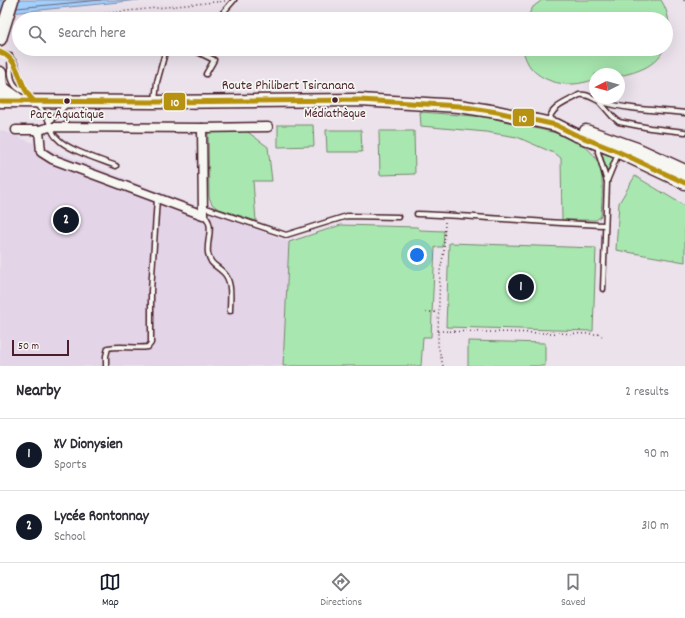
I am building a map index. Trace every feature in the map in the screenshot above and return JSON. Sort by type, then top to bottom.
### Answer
[{"type":"main road","points":[[0,39],[5,0]]},
{"type":"main road","points":[[2,17],[12,0]]},
{"type":"main road","points":[[0,73],[1,89],[25,97]]},
{"type":"main road","name":"Route Philibert Tsiranana","points":[[0,101],[25,97],[71,101],[155,102],[360,100],[459,106],[497,112],[552,124],[570,126],[601,140],[685,171]]},
{"type":"main road","name":"Route Philibert Tsiranana","points":[[619,147],[685,183]]},
{"type":"street","points":[[16,130],[38,130],[50,124],[202,128],[268,127]]},
{"type":"street","points":[[38,130],[41,152],[52,159],[203,216],[202,128]]},
{"type":"lane","points":[[2,17],[8,0]]},
{"type":"lane","points":[[224,12],[234,0]]},
{"type":"lane","points":[[0,52],[10,56],[13,60],[21,78],[25,97]]},
{"type":"lane","points":[[10,56],[13,84],[25,97],[46,115],[57,139],[69,147],[116,166]]},
{"type":"lane","points":[[155,102],[157,82],[164,56]]},
{"type":"lane","points":[[206,56],[214,60],[206,74]]},
{"type":"lane","points":[[552,124],[550,116],[554,109],[579,95],[589,96]]},
{"type":"lane","points":[[50,124],[63,106],[71,101]]},
{"type":"lane","points":[[602,104],[619,122],[650,128],[685,132]]},
{"type":"lane","points":[[611,104],[623,107],[685,113]]},
{"type":"lane","points":[[601,140],[598,152],[607,182]]},
{"type":"lane","points":[[603,289],[607,182],[619,147]]},
{"type":"lane","points":[[106,366],[108,348],[116,346],[142,348],[148,347],[151,343],[151,291],[157,198]]},
{"type":"lane","points":[[203,207],[286,235],[347,216],[398,217]]},
{"type":"lane","points":[[417,214],[528,220],[549,223],[605,225]]},
{"type":"lane","points":[[203,216],[207,218],[211,227],[207,243],[210,261],[217,269],[224,272],[230,284],[230,311]]},
{"type":"path","points":[[117,12],[234,0]]},
{"type":"path","points":[[443,366],[438,345],[438,312],[440,270],[444,251],[445,216]]},
{"type":"path","points":[[426,312],[438,312]]},
{"type":"path","points":[[438,331],[598,334],[602,336]]},
{"type":"shaded area","points":[[0,130],[289,242],[283,366],[0,366]]},
{"type":"green space","points":[[542,0],[661,0],[666,12],[530,12],[533,7]]},
{"type":"green space","points":[[525,56],[659,56],[645,68],[625,75],[625,68],[589,68],[589,81],[578,84],[557,83],[551,81],[536,73],[529,65]]},
{"type":"green space","points":[[420,112],[487,117],[565,135],[579,142],[596,158],[600,168],[602,178],[601,216],[596,220],[562,220],[561,158],[556,154],[517,137],[486,132],[421,126]]},
{"type":"green space","points":[[278,125],[313,125],[314,146],[278,147]]},
{"type":"green space","points":[[208,130],[245,130],[268,147],[272,181],[253,181],[256,221],[217,208],[212,204],[209,197]]},
{"type":"green space","points":[[326,130],[361,130],[362,152],[327,152]]},
{"type":"green space","points":[[379,131],[414,131],[415,174],[380,175]]},
{"type":"green space","points":[[603,152],[613,156],[608,170],[602,154]]},
{"type":"green space","points":[[635,176],[685,206],[685,262],[616,250],[619,203]]},
{"type":"green space","points":[[341,225],[417,227],[420,230],[444,231],[443,247],[435,247],[431,337],[423,337],[421,366],[283,366],[289,242]]},
{"type":"green space","points":[[449,243],[596,248],[593,331],[446,327]]},
{"type":"green space","points":[[468,341],[545,343],[545,366],[468,366]]},
{"type":"water","points":[[0,0],[139,0],[12,12],[0,14]]},
{"type":"transit line","name":"10","points":[[0,52],[12,61],[24,87],[33,100]]},
{"type":"transit line","name":"10","points":[[0,101],[155,102],[360,100],[459,106],[497,112],[556,125],[619,152],[685,183]]},
{"type":"place","name":"Médiathèque","points":[[335,100]]},
{"type":"place","name":"Parc Aquatique","points":[[67,101]]},
{"type":"place","name":"Lycée Rontonnay","points":[[66,220]]},
{"type":"place","name":"XV Dionysien","points":[[521,287]]}]
